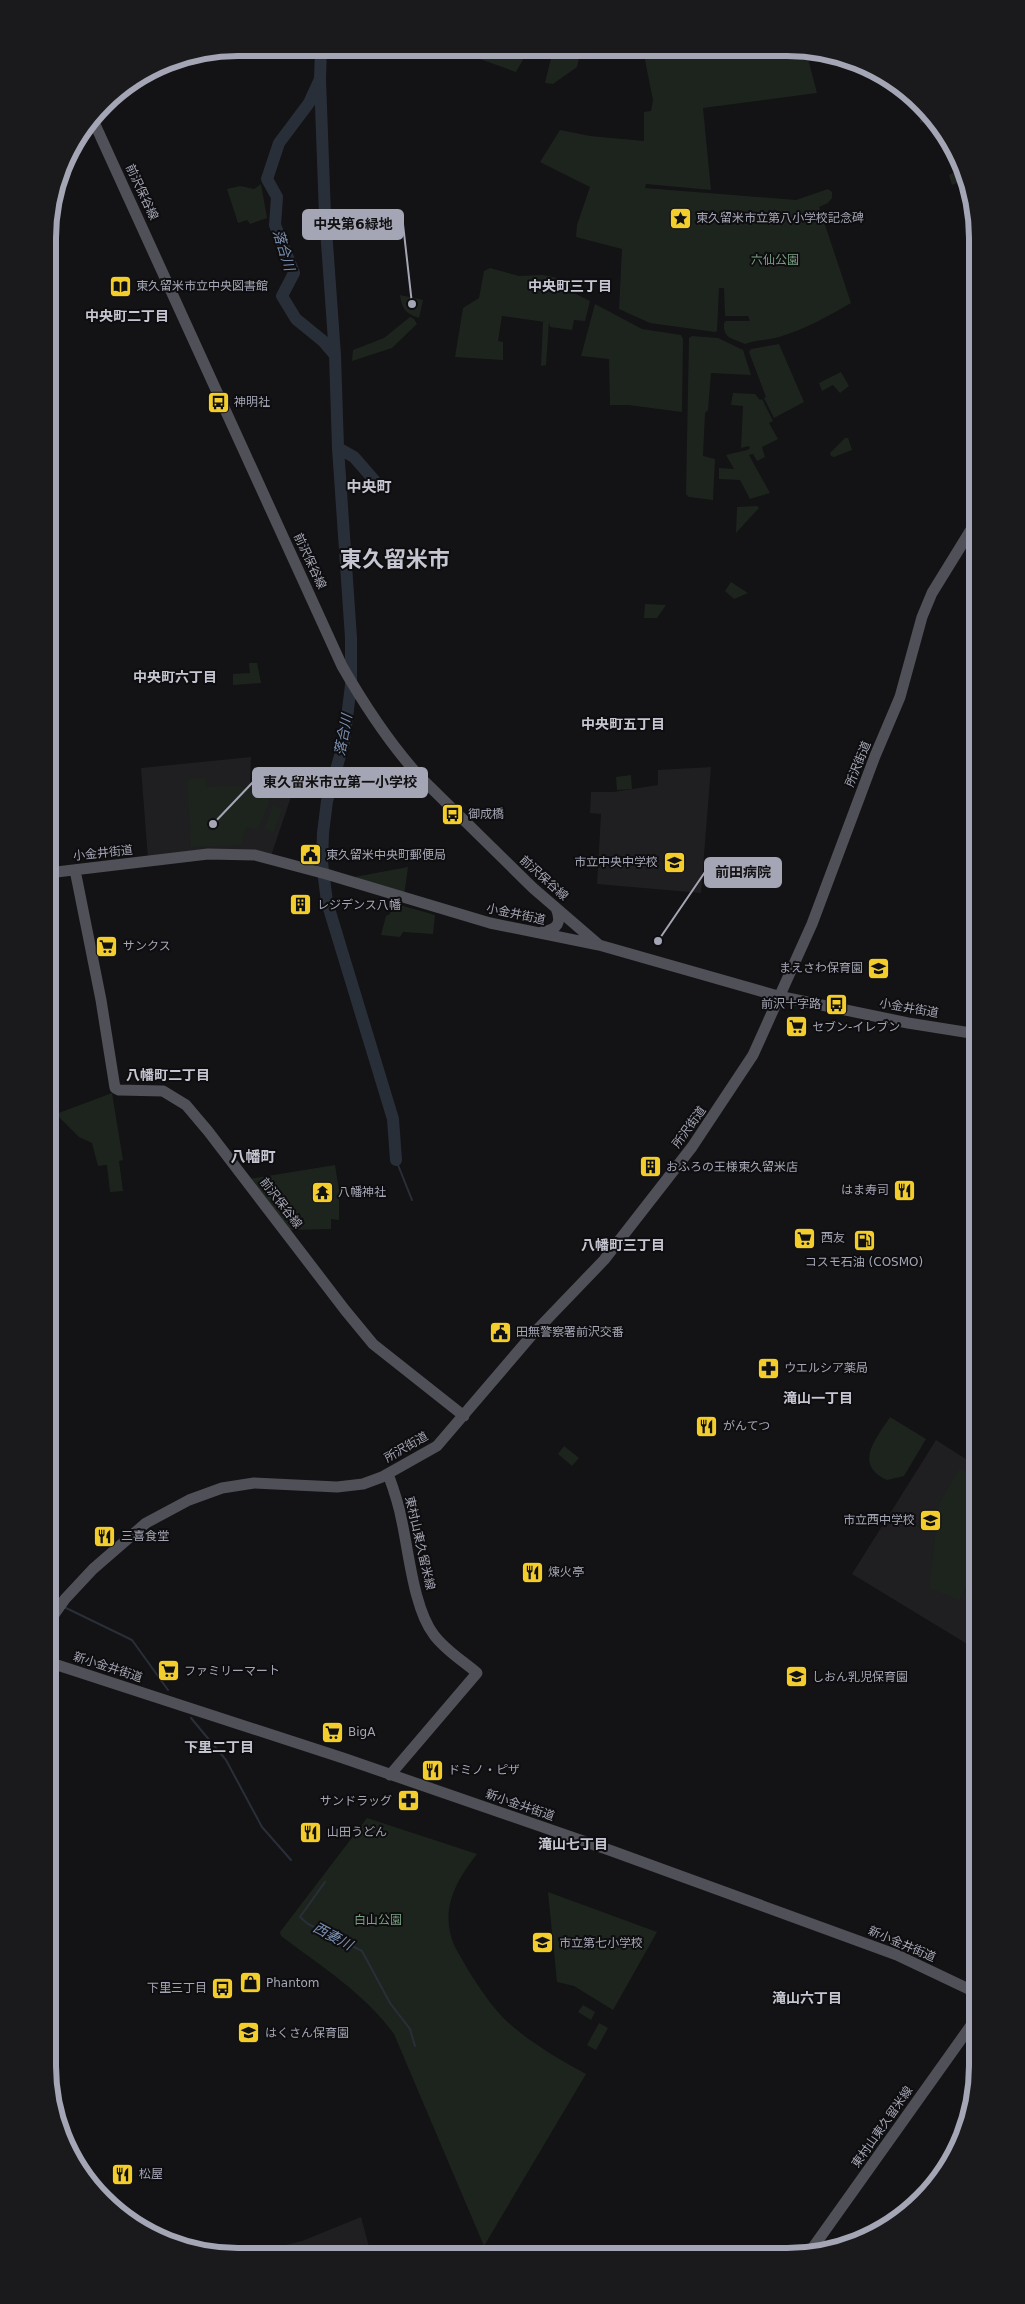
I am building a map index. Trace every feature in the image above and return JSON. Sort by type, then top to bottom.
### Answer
[{"type":"main road","name":"前沢保谷線","points":[[96,126],[342,666],[357,693],[374,720],[409,765],[488,844],[599,945]]},
{"type":"main road","name":"所沢街道","points":[[56,1613],[83,1578],[146,1523],[163,1512],[198,1496],[222,1488],[254,1483],[351,1486],[366,1483],[388,1474],[437,1446],[532,1335],[604,1260],[692,1147],[753,1056],[778,996],[812,924],[900,697],[922,617],[932,593],[969,534]]},
{"type":"main road","name":"小金井街道","points":[[56,872],[208,854],[235,854],[273,859],[490,924],[599,945],[778,996],[908,1023],[969,1033]]},
{"type":"main road","name":"前沢保谷線","points":[[74,870],[99,990],[115,1088],[119,1090],[163,1091],[186,1105],[345,1310],[374,1344],[464,1416]]},
{"type":"main road","points":[[538,933],[552,930],[558,925],[559,915],[555,906]]},
{"type":"main road","name":"東村山東久留米線","points":[[388,1474],[402,1523],[417,1594],[430,1628],[441,1644],[477,1673],[390,1775]]},
{"type":"main road","name":"新小金井街道","points":[[56,1665],[390,1775],[808,1921],[897,1955],[969,1989]]},
{"type":"main road","name":"東村山東久留米線","points":[[815,2245],[969,2028]]},
{"type":"shaded area","points":[[251,757],[250,785],[291,797],[271,856],[148,859],[141,768]]},
{"type":"shaded area","points":[[711,767],[701,893],[597,884],[601,814],[590,813],[591,792],[613,792],[658,785],[658,770]]},
{"type":"shaded area","name":"市立西中学校","points":[[936,1440],[969,1461],[969,1645],[852,1574]]},
{"type":"shaded area","points":[[361,2217],[369,2248],[277,2248],[302,2241]]},
{"type":"green space","points":[[469,56],[525,56],[516,72]]},
{"type":"green space","points":[[552,56],[580,56],[577,67],[553,84],[545,83]]},
{"type":"green space","name":"六仙公園","points":[[644,56],[786,56],[808,58],[817,93],[703,108],[711,190],[646,184],[645,188],[796,200],[828,189],[832,192],[832,198],[828,203],[819,207],[851,303],[798,330],[779,337],[745,344],[729,337],[725,332],[724,323],[726,321],[750,321],[748,316],[725,316],[724,288],[719,288],[717,331],[715,332],[650,323],[619,309],[622,249],[576,237],[577,225],[590,187],[540,162],[560,130],[590,136],[644,141],[644,112],[651,111],[653,100]]},
{"type":"green space","points":[[919,114],[926,121],[920,123]]},
{"type":"green space","points":[[956,171],[960,182],[952,185],[949,175]]},
{"type":"green space","points":[[261,184],[267,218],[250,224],[247,220],[238,223],[227,189],[240,186],[254,189]]},
{"type":"green space","points":[[490,268],[519,276],[543,275],[576,282],[576,294],[590,301],[585,321],[574,320],[572,330],[550,327],[549,322],[546,365],[541,366],[543,322],[545,322],[502,316],[498,341],[503,342],[503,360],[455,357],[463,308],[479,298],[484,271]]},
{"type":"green space","points":[[400,295],[423,300],[419,318],[405,310]]},
{"type":"green space","points":[[595,304],[642,329],[681,335],[683,339],[682,412],[628,405],[610,405],[609,359],[581,356]]},
{"type":"green space","points":[[410,317],[417,324],[392,348],[352,361],[353,350],[384,338]]},
{"type":"green space","points":[[692,336],[718,338],[743,350],[751,375],[711,373],[708,410],[705,413],[703,456],[715,459],[713,500],[689,497],[686,494],[689,338]]},
{"type":"green space","points":[[779,344],[804,402],[774,418],[764,398],[766,397],[749,352],[751,349]]},
{"type":"green space","points":[[841,372],[849,386],[840,393],[833,385],[822,391],[819,383]]},
{"type":"green space","points":[[733,393],[755,394],[760,400],[762,399],[773,421],[769,423],[778,439],[762,447],[765,457],[757,461],[753,454],[749,455],[770,493],[750,499],[740,480],[719,479],[719,468],[734,469],[726,455],[750,448],[749,446],[741,448],[743,406],[731,405]]},
{"type":"green space","points":[[845,438],[848,438],[852,450],[834,457],[831,456],[830,453]]},
{"type":"green space","points":[[757,506],[759,508],[736,533],[737,507]]},
{"type":"green space","points":[[731,582],[748,593],[734,599],[725,591]]},
{"type":"green space","points":[[645,604],[666,605],[657,618],[644,618]]},
{"type":"green space","points":[[249,663],[257,663],[261,683],[233,685],[233,674],[250,673]]},
{"type":"green space","points":[[631,775],[632,789],[617,790],[616,777]]},
{"type":"green space","points":[[205,778],[205,787],[239,786],[271,797],[258,830],[246,827],[241,845],[191,847],[187,779]]},
{"type":"green space","points":[[273,805],[282,809],[274,832],[265,829]]},
{"type":"green space","points":[[408,867],[404,896],[349,878]]},
{"type":"green space","points":[[393,903],[435,915],[433,934],[403,932],[400,937],[381,935],[386,916],[390,914]]},
{"type":"green space","points":[[112,1093],[123,1160],[119,1161],[123,1191],[110,1192],[107,1165],[98,1166],[92,1143],[79,1137],[56,1114]]},
{"type":"green space","points":[[335,1165],[339,1190],[339,1220],[331,1219],[331,1229],[288,1230],[249,1179]]},
{"type":"green space","points":[[890,1417],[926,1439],[904,1476],[887,1480],[877,1474],[871,1466],[869,1459],[874,1442]]},
{"type":"green space","points":[[564,1446],[579,1458],[572,1466],[558,1454]]},
{"type":"green space","points":[[960,1468],[969,1474],[969,1585],[959,1600],[929,1588],[939,1504]]},
{"type":"green space","name":"白山公園","points":[[367,1818],[477,1854],[456,1887],[449,1910],[450,1934],[455,1947],[466,1967],[495,2009],[511,2025],[538,2045],[586,2074],[484,2246],[394,2034],[356,1993],[281,1936],[280,1932]]},
{"type":"green space","points":[[548,1892],[657,1932],[613,2010],[574,1986],[557,1982]]},
{"type":"green space","points":[[583,2005],[595,2012],[591,2020],[578,2012]]},
{"type":"green space","points":[[599,2023],[608,2028],[596,2050],[587,2045]]},
{"type":"waterway","name":"落合川","points":[[321,56],[320,79],[309,103],[279,143],[267,179],[277,197],[275,225],[294,273],[282,296],[296,319],[323,341],[335,355]]},
{"type":"waterway","name":"落合川","points":[[320,79],[325,215],[335,355],[338,448],[354,457],[374,480]]},
{"type":"waterway","name":"落合川","points":[[338,448],[351,638],[351,685],[344,742],[327,801],[322,862],[327,902],[393,1119],[396,1160]]},
{"type":"waterway","points":[[396,1160],[412,1200]]},
{"type":"waterway","name":"西妻川","points":[[64,1607],[132,1640],[168,1690]]},
{"type":"waterway","name":"西妻川","points":[[191,1718],[226,1760],[262,1827],[291,1860]]},
{"type":"waterway","name":"西妻川","points":[[325,1882],[300,1917],[308,1924],[362,1951],[390,2003],[410,2029],[415,2046]]},
{"type":"place","name":"東久留米市立第八小学校記念碑","points":[[680,218]]},
{"type":"place","name":"東久留米市立中央図書館","points":[[120,286]]},
{"type":"place","name":"中央第6緑地","points":[[412,304]]},
{"type":"place","name":"神明社","points":[[218,402]]},
{"type":"place","name":"御成橋","points":[[452,814]]},
{"type":"place","name":"東久留米市立第一小学校","points":[[213,824]]},
{"type":"place","name":"東久留米中央町郵便局","points":[[310,855]]},
{"type":"place","name":"市立中央中学校","points":[[674,862]]},
{"type":"place","name":"レジデンス八幡","points":[[301,905]]},
{"type":"place","name":"前田病院","points":[[658,941]]},
{"type":"place","name":"サンクス","points":[[107,946]]},
{"type":"place","name":"まえさわ保育園","points":[[879,968]]},
{"type":"place","name":"前沢十字路","points":[[837,1004]]},
{"type":"place","name":"セブン-イレブン","points":[[796,1027]]},
{"type":"place","name":"おふろの王様東久留米店","points":[[650,1167]]},
{"type":"place","name":"はま寿司","points":[[905,1190]]},
{"type":"place","name":"八幡神社","points":[[322,1192]]},
{"type":"place","name":"西友","points":[[805,1238]]},
{"type":"place","name":"コスモ石油 (COSMO)","points":[[864,1241]]},
{"type":"place","name":"田無警察署前沢交番","points":[[500,1332]]},
{"type":"place","name":"ウエルシア薬局","points":[[768,1368]]},
{"type":"place","name":"がんてつ","points":[[707,1426]]},
{"type":"place","name":"市立西中学校","points":[[931,1520]]},
{"type":"place","name":"三喜食堂","points":[[105,1536]]},
{"type":"place","name":"煉火亭","points":[[532,1572]]},
{"type":"place","name":"ファミリーマート","points":[[168,1671]]},
{"type":"place","name":"しおん乳児保育園","points":[[796,1677]]},
{"type":"place","name":"BigA","points":[[332,1732]]},
{"type":"place","name":"ドミノ・ピザ","points":[[432,1770]]},
{"type":"place","name":"サンドラッグ","points":[[408,1801]]},
{"type":"place","name":"山田うどん","points":[[311,1832]]},
{"type":"place","name":"市立第七小学校","points":[[543,1943]]},
{"type":"place","name":"Phantom","points":[[250,1983]]},
{"type":"place","name":"下里三丁目","points":[[223,1988]]},
{"type":"place","name":"はくさん保育園","points":[[249,2033]]},
{"type":"place","name":"松屋","points":[[123,2174]]},
{"type":"district","name":"中央町三丁目","points":[[570,286]]},
{"type":"district","name":"中央町二丁目","points":[[127,316]]},
{"type":"district","name":"中央町","points":[[369,487]]},
{"type":"district","name":"東久留米市","points":[[395,559]]},
{"type":"district","name":"中央町六丁目","points":[[175,677]]},
{"type":"district","name":"中央町五丁目","points":[[623,724]]},
{"type":"district","name":"八幡町二丁目","points":[[168,1075]]},
{"type":"district","name":"八幡町","points":[[253,1157]]},
{"type":"district","name":"八幡町三丁目","points":[[623,1245]]},
{"type":"district","name":"滝山一丁目","points":[[818,1398]]},
{"type":"district","name":"下里二丁目","points":[[219,1747]]},
{"type":"district","name":"滝山七丁目","points":[[573,1844]]},
{"type":"district","name":"滝山六丁目","points":[[807,1998]]}]
